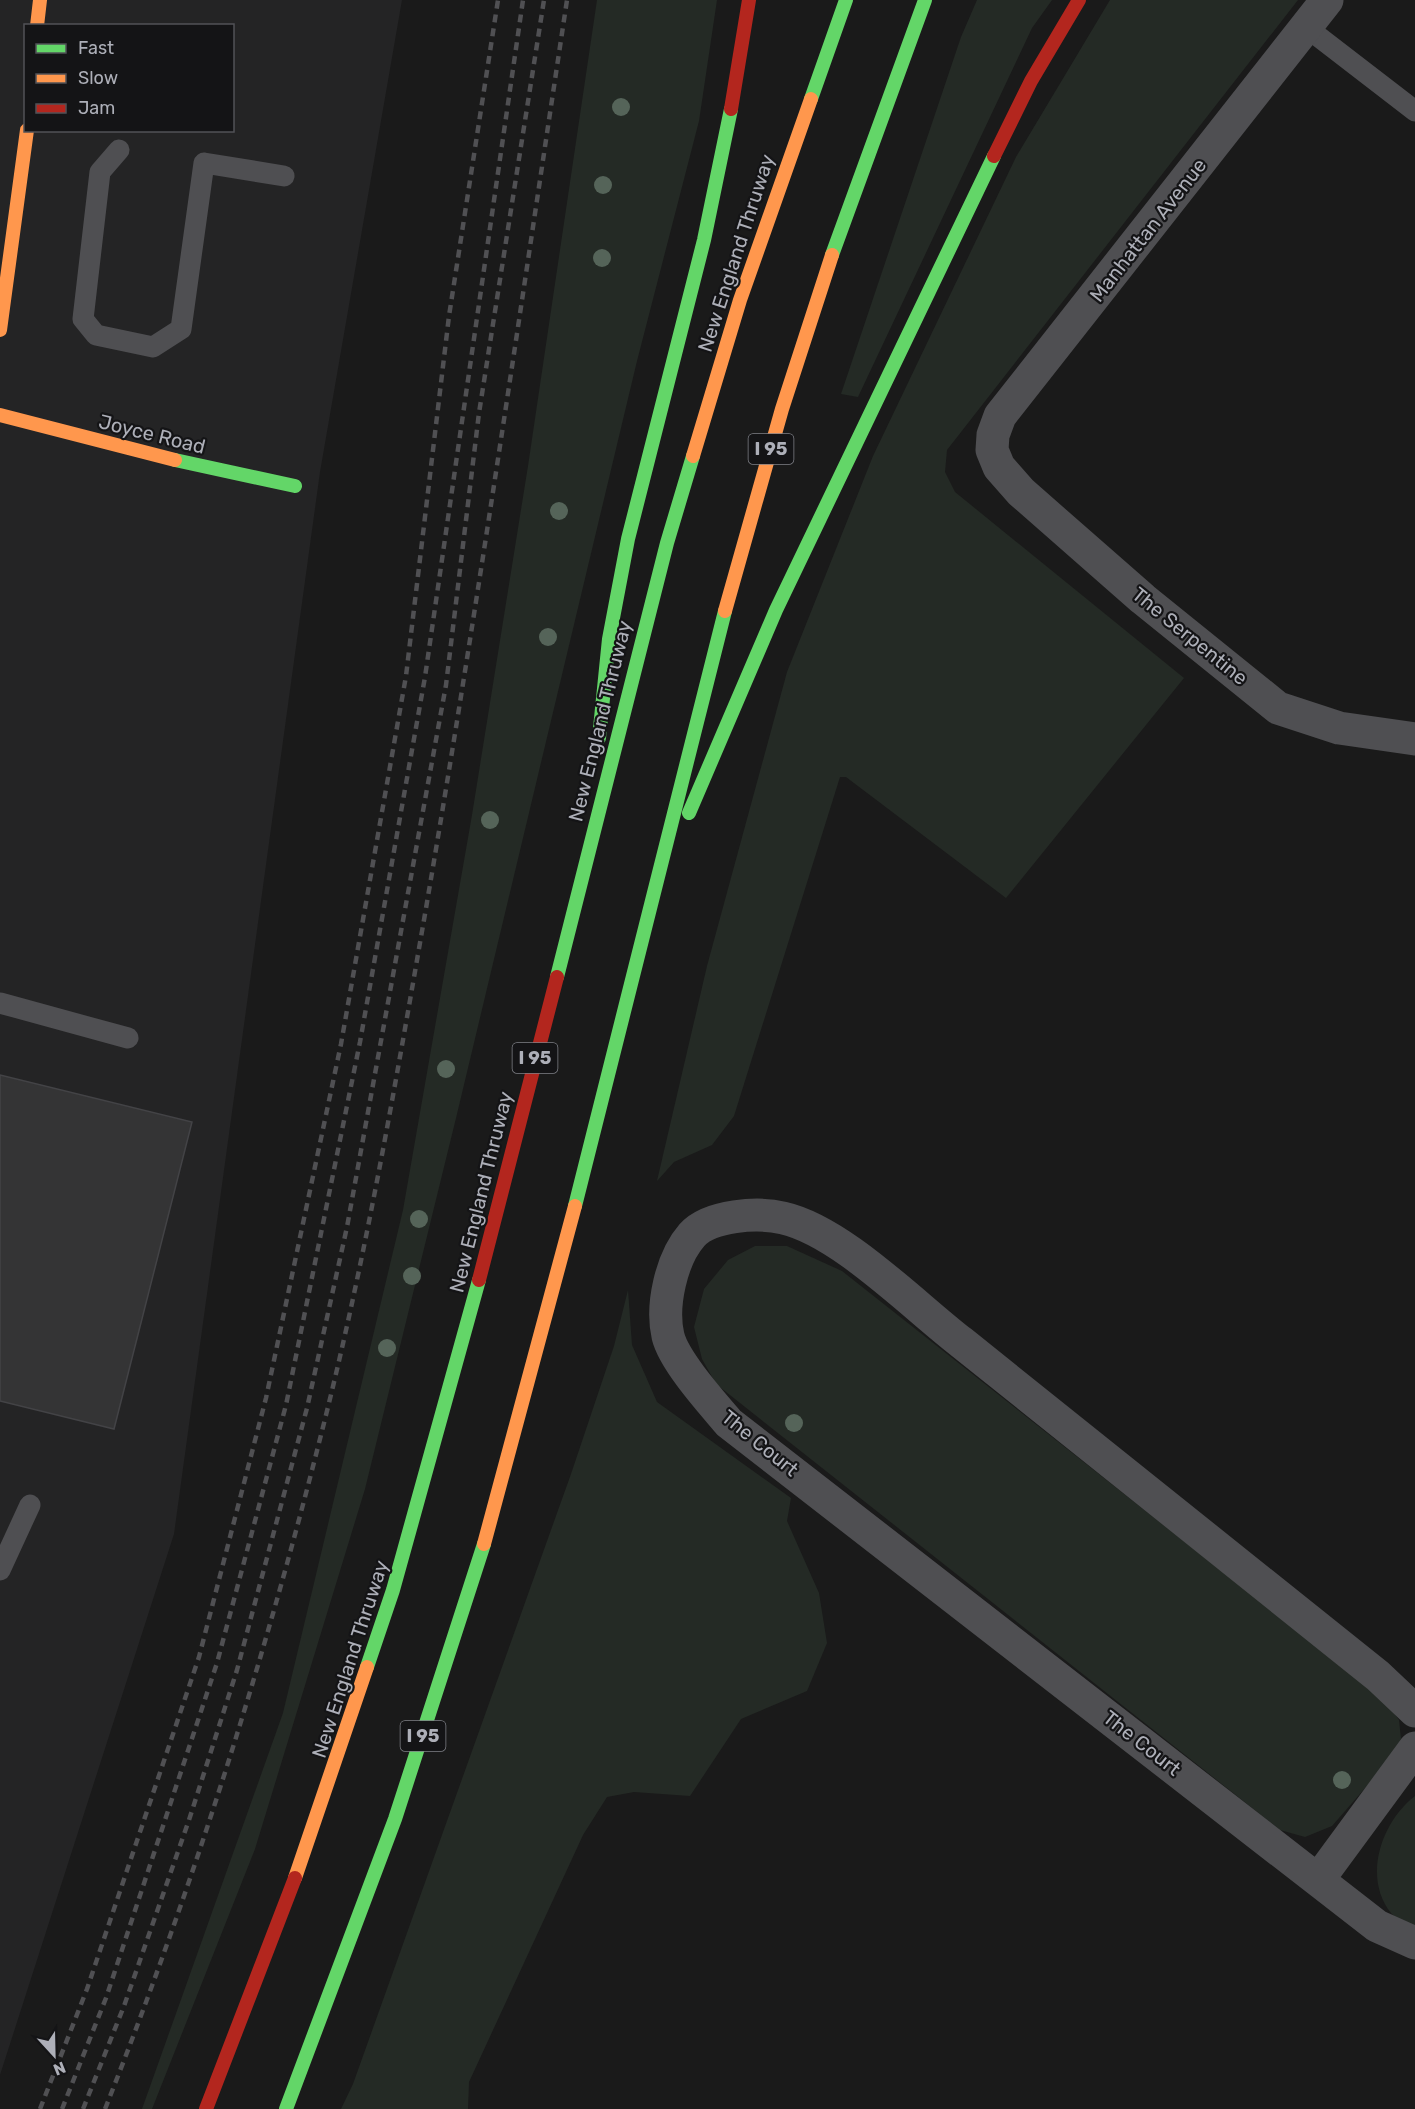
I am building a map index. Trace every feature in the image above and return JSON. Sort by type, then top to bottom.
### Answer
[{"type":"main road","points":[[37,24],[40,0]]},
{"type":"main road","points":[[586,853],[609,639],[628,539],[704,240],[734,95],[749,0]]},
{"type":"main road","name":"New England Thruway","points":[[206,2109],[312,1833],[393,1590],[464,1344],[586,853],[667,543],[702,421],[774,201],[846,0]]},
{"type":"main road","name":"I 95","points":[[286,2109],[327,2007],[409,1780],[487,1535],[556,1280],[717,640],[781,416],[820,291],[925,0]]},
{"type":"main road","points":[[649,908],[825,504],[1031,81],[1079,0]]},
{"type":"main road","points":[[0,330],[27,132]]},
{"type":"main road","name":"Joyce Road","points":[[0,415],[236,476],[295,486]]},
{"type":"street","name":"Manhattan Avenue","points":[[999,467],[992,450],[993,435],[1000,416],[1327,0]]},
{"type":"street","name":"The Serpentine","points":[[999,467],[1021,492],[1143,598],[1278,708],[1339,728],[1415,739]]},
{"type":"street","name":"The Court","points":[[1415,1711],[1378,1676],[835,1239],[784,1218],[747,1215],[725,1217],[693,1234],[670,1275],[666,1304],[668,1338],[690,1376],[729,1423],[1377,1926],[1415,1943]]},
{"type":"street","points":[[1318,1881],[1415,1748]]},
{"type":"lane","points":[[1306,27],[1415,111]]},
{"type":"lane","points":[[119,150],[100,172],[83,319],[96,335],[153,347],[181,328],[204,164],[284,176]]},
{"type":"lane","points":[[0,1003],[128,1038]]},
{"type":"lane","points":[[0,1570],[30,1505]]},
{"type":"shaded area","points":[[0,0],[402,0],[320,472],[174,1534],[0,2075]]},
{"type":"shaded area","points":[[597,0],[717,0],[699,121],[637,361],[365,1489],[255,1849],[152,2109],[142,2109],[283,1713],[403,1210],[472,815],[528,466]]},
{"type":"shaded area","points":[[977,0],[1052,0],[1032,28],[858,397],[841,394],[961,37]]},
{"type":"shaded area","points":[[1110,0],[1298,0],[947,450],[945,472],[955,492],[1184,678],[1006,898],[846,777],[840,777],[734,1116],[712,1145],[674,1162],[657,1181],[707,966],[787,672],[873,456],[1016,157]]},
{"type":"shaded area","points":[[755,1246],[787,1246],[842,1271],[1385,1700],[1399,1720],[1401,1739],[1393,1756],[1332,1826],[1305,1837],[1280,1830],[716,1384],[702,1359],[694,1327],[704,1289],[728,1260]]},
{"type":"shaded area","points":[[628,1290],[632,1345],[657,1402],[791,1498],[787,1521],[819,1593],[827,1643],[807,1691],[741,1719],[690,1796],[634,1792],[607,1797],[583,1835],[469,2082],[468,2109],[341,2109],[353,2084],[571,1474],[614,1346]]},
{"type":"shaded area","points":[[1415,1796],[1415,1927],[1391,1913],[1382,1899],[1377,1867],[1385,1835],[1393,1820]]},
{"type":"building","points":[[0,1075],[192,1122],[114,1429],[0,1401]]},
{"type":"railway","points":[[40,2109],[87,1989],[199,1657],[266,1398],[341,1044],[406,676],[449,316],[498,0]]},
{"type":"railway","points":[[62,2109],[106,1998],[217,1663],[286,1405],[360,1042],[425,677],[523,0]]},
{"type":"railway","points":[[83,2109],[124,2006],[189,1820],[237,1670],[307,1408],[347,1227],[446,685],[479,413],[544,0]]},
{"type":"railway","points":[[105,2109],[199,1852],[254,1679],[303,1504],[355,1291],[392,1102],[463,686],[567,0]]},
{"type":"traffic: fast","points":[[811,99],[846,0]]},
{"type":"traffic: fast","points":[[832,255],[925,0]]},
{"type":"traffic: fast","points":[[599,738],[609,639],[628,539],[704,240],[731,109]]},
{"type":"traffic: fast","points":[[689,813],[776,610],[994,156]]},
{"type":"traffic: fast","points":[[557,977],[667,543],[693,456]]},
{"type":"traffic: fast","points":[[175,460],[295,486]]},
{"type":"traffic: fast","points":[[575,1206],[725,611]]},
{"type":"traffic: fast","points":[[367,1667],[393,1590],[479,1280]]},
{"type":"traffic: fast","points":[[286,2109],[395,1819],[484,1544]]},
{"type":"traffic: slow","points":[[37,24],[40,0]]},
{"type":"traffic: slow","points":[[693,456],[740,300],[811,99]]},
{"type":"traffic: slow","points":[[0,330],[27,132]]},
{"type":"traffic: slow","points":[[725,611],[782,409],[832,255]]},
{"type":"traffic: slow","points":[[0,415],[175,460]]},
{"type":"traffic: slow","points":[[484,1544],[575,1206]]},
{"type":"traffic: slow","points":[[295,1878],[367,1667]]},
{"type":"traffic: jam","points":[[731,109],[749,0]]},
{"type":"traffic: jam","points":[[994,156],[1031,81],[1079,0]]},
{"type":"traffic: jam","points":[[479,1280],[557,977]]},
{"type":"traffic: jam","points":[[206,2109],[295,1878]]}]
